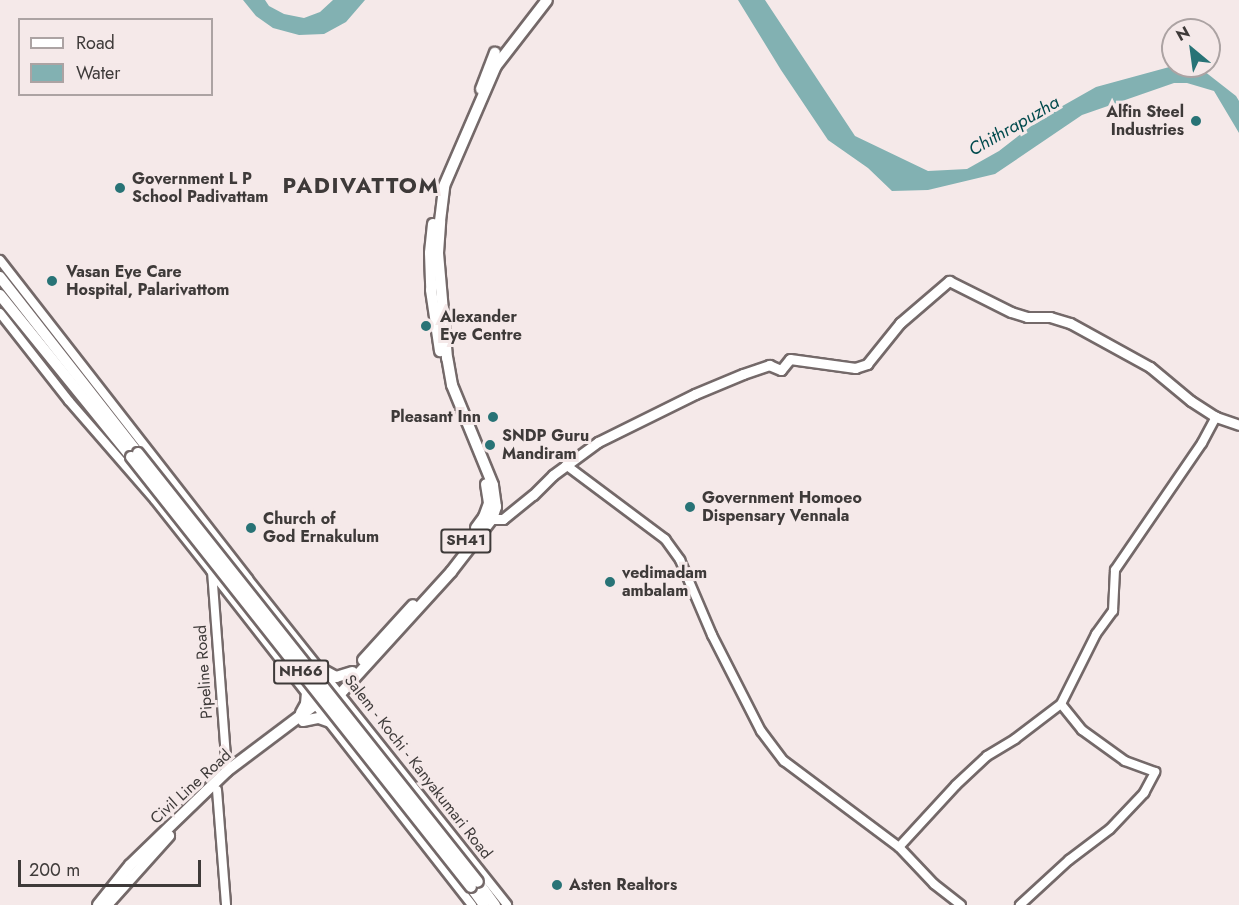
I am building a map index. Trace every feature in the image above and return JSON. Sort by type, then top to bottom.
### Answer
[{"type":"main road","name":"SH41","points":[[339,690],[438,582],[484,517],[489,503],[484,479],[444,383],[440,326],[430,254],[437,189],[444,167],[476,102],[489,63],[539,0]]},
{"type":"main road","points":[[547,0],[496,66],[444,186],[438,252],[440,326],[454,391],[496,494],[496,507],[492,519],[503,519],[533,495],[553,475],[598,442],[695,394],[769,365],[781,370],[790,359],[855,368],[867,364],[900,323],[949,281],[1011,312],[1057,319],[1107,343],[1150,367],[1191,401],[1216,417],[1239,425]]},
{"type":"main road","name":"Salem - Kochi - Kanyakumari Road","points":[[0,277],[106,404],[135,455],[484,905]]},
{"type":"main road","name":"Salem - Kochi - Kanyakumari Road","points":[[0,296],[88,415],[135,455],[495,905]]},
{"type":"main road","name":"SH41","points":[[339,690],[352,672],[438,582],[451,572],[492,519]]},
{"type":"main road","points":[[323,670],[336,677],[352,672]]},
{"type":"main road","points":[[299,721],[306,704],[307,693]]},
{"type":"main road","name":"Civil Line Road","points":[[107,905],[153,852],[217,790],[318,706]]},
{"type":"main road","points":[[299,721],[319,718],[330,723]]},
{"type":"main road","name":"Civil Line Road","points":[[98,905],[130,865],[227,771],[299,721]]},
{"type":"street","points":[[0,261],[106,404]]},
{"type":"street","points":[[0,313],[88,415]]},
{"type":"street","name":"Salem - Kochi - Kanyakumari Road","points":[[106,404],[272,606],[507,905]]},
{"type":"street","name":"Salem - Kochi - Kanyakumari Road","points":[[88,415],[472,905]]},
{"type":"street","points":[[899,847],[956,785],[987,756],[1015,739],[1061,704],[1096,634],[1113,611],[1115,570],[1202,443],[1216,417]]},
{"type":"street","points":[[566,465],[667,542],[680,560],[712,635],[759,727],[784,761],[899,847],[934,884],[961,905]]},
{"type":"street","name":"Pipeline Road","points":[[212,571],[227,771]]},
{"type":"street","points":[[253,623],[270,613],[272,606]]},
{"type":"street","points":[[260,633],[280,617]]},
{"type":"street","points":[[1020,905],[1069,860],[1110,829],[1144,793],[1155,772],[1125,761],[1082,730],[1061,704]]},
{"type":"street","points":[[377,783],[391,778],[399,767]]},
{"type":"street","points":[[394,805],[398,798],[416,788]]},
{"type":"street","points":[[217,790],[226,903]]},
{"type":"water","points":[[243,0],[265,0],[269,6],[284,14],[304,18],[320,12],[333,0],[365,0],[346,22],[324,34],[299,35],[273,28],[256,16]]},
{"type":"water","points":[[738,0],[765,0],[855,136],[928,171],[967,169],[999,151],[1043,117],[1096,87],[1161,69],[1161,78],[1213,78],[1236,96],[1239,101],[1239,133],[1214,91],[1187,83],[1174,83],[1082,115],[995,174],[928,190],[892,191],[868,168],[828,140]]},
{"type":"place","name":"Alfin Steel Industries","points":[[1196,121]]},
{"type":"place","name":"Government L P School Padivattam","points":[[120,188]]},
{"type":"place","name":"Vasan Eye Care Hospital, Palarivattom","points":[[52,281]]},
{"type":"place","name":"Alexander Eye Centre","points":[[426,326]]},
{"type":"place","name":"Pleasant Inn","points":[[493,417]]},
{"type":"place","name":"SNDP Guru Mandiram","points":[[490,445]]},
{"type":"place","name":"Government Homoeo Dispensary Vennala","points":[[690,507]]},
{"type":"place","name":"Church of God Ernakulum","points":[[251,528]]},
{"type":"place","name":"vedimadam ambalam","points":[[610,582]]},
{"type":"place","name":"Asten Realtors","points":[[557,885]]},
{"type":"district","name":"PADIVATTOM","points":[[361,186]]},
{"type":"water label","name":"Chithrapuzha","points":[[1014,126]]}]
